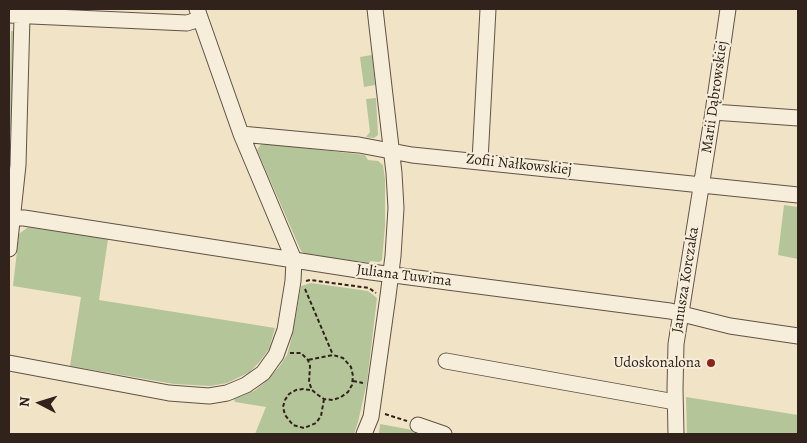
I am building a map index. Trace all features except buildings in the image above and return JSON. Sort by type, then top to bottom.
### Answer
[{"type":"street","points":[[364,434],[371,417],[391,274],[396,208],[392,152],[375,9]]},
{"type":"street","points":[[480,161],[488,9]]},
{"type":"street","name":"Marii Dąbrowskiej","points":[[701,185],[728,9]]},
{"type":"street","points":[[9,249],[19,155],[15,15],[187,23],[198,14],[240,134],[294,260],[293,281],[285,330],[279,348],[268,368],[258,377],[240,389],[213,396],[186,395],[9,363]]},
{"type":"street","points":[[713,112],[798,118]]},
{"type":"street","name":"Zofii Nałkowskiej","points":[[240,134],[798,195]]},
{"type":"street","name":"Janusza Korczaka","points":[[676,434],[676,350],[701,185]]},
{"type":"street","name":"Juliana Tuwima","points":[[11,218],[24,218],[391,274],[670,311],[730,326],[798,336]]},
{"type":"street","points":[[446,361],[675,402]]},
{"type":"street","points":[[418,425],[444,434]]},
{"type":"path","points":[[303,282],[310,280],[369,288],[379,295]]},
{"type":"path","points":[[304,286],[333,355]]},
{"type":"path","points":[[284,354],[301,353],[308,360],[310,366],[309,382],[312,390]]},
{"type":"path","points":[[308,360],[333,355],[343,358],[349,364],[353,381],[348,392],[333,400],[324,399],[312,390],[296,390],[289,394],[285,400],[283,407],[285,416],[293,425],[304,428],[316,424],[321,416],[324,399]]},
{"type":"path","points":[[353,381],[368,384]]},
{"type":"path","points":[[381,412],[418,425]]},
{"type":"green space","points":[[11,31],[14,31],[11,131],[9,131]]},
{"type":"green space","points":[[372,55],[375,85],[364,87],[360,57]]},
{"type":"green space","points":[[376,98],[378,135],[374,138],[366,137],[370,132],[366,99]]},
{"type":"green space","points":[[262,143],[365,155],[368,160],[378,161],[383,165],[385,179],[385,226],[382,260],[379,262],[370,261],[370,263],[305,254],[301,251],[257,150]]},
{"type":"green space","points":[[784,205],[798,207],[798,259],[778,255]]},
{"type":"green space","points":[[28,227],[108,239],[99,300],[275,328],[269,349],[250,372],[227,383],[210,386],[174,384],[70,366],[81,297],[13,286],[19,234]]},
{"type":"green space","points":[[311,283],[368,291],[377,298],[367,382],[354,434],[255,434],[266,407],[235,402],[234,399],[254,391],[264,383],[287,355],[301,286]]},
{"type":"green space","points":[[686,397],[798,415],[798,434],[687,434]]},
{"type":"green space","points":[[380,424],[434,434],[379,434]]},
{"type":"place","name":"Udoskonalona","points":[[711,363]]}]
